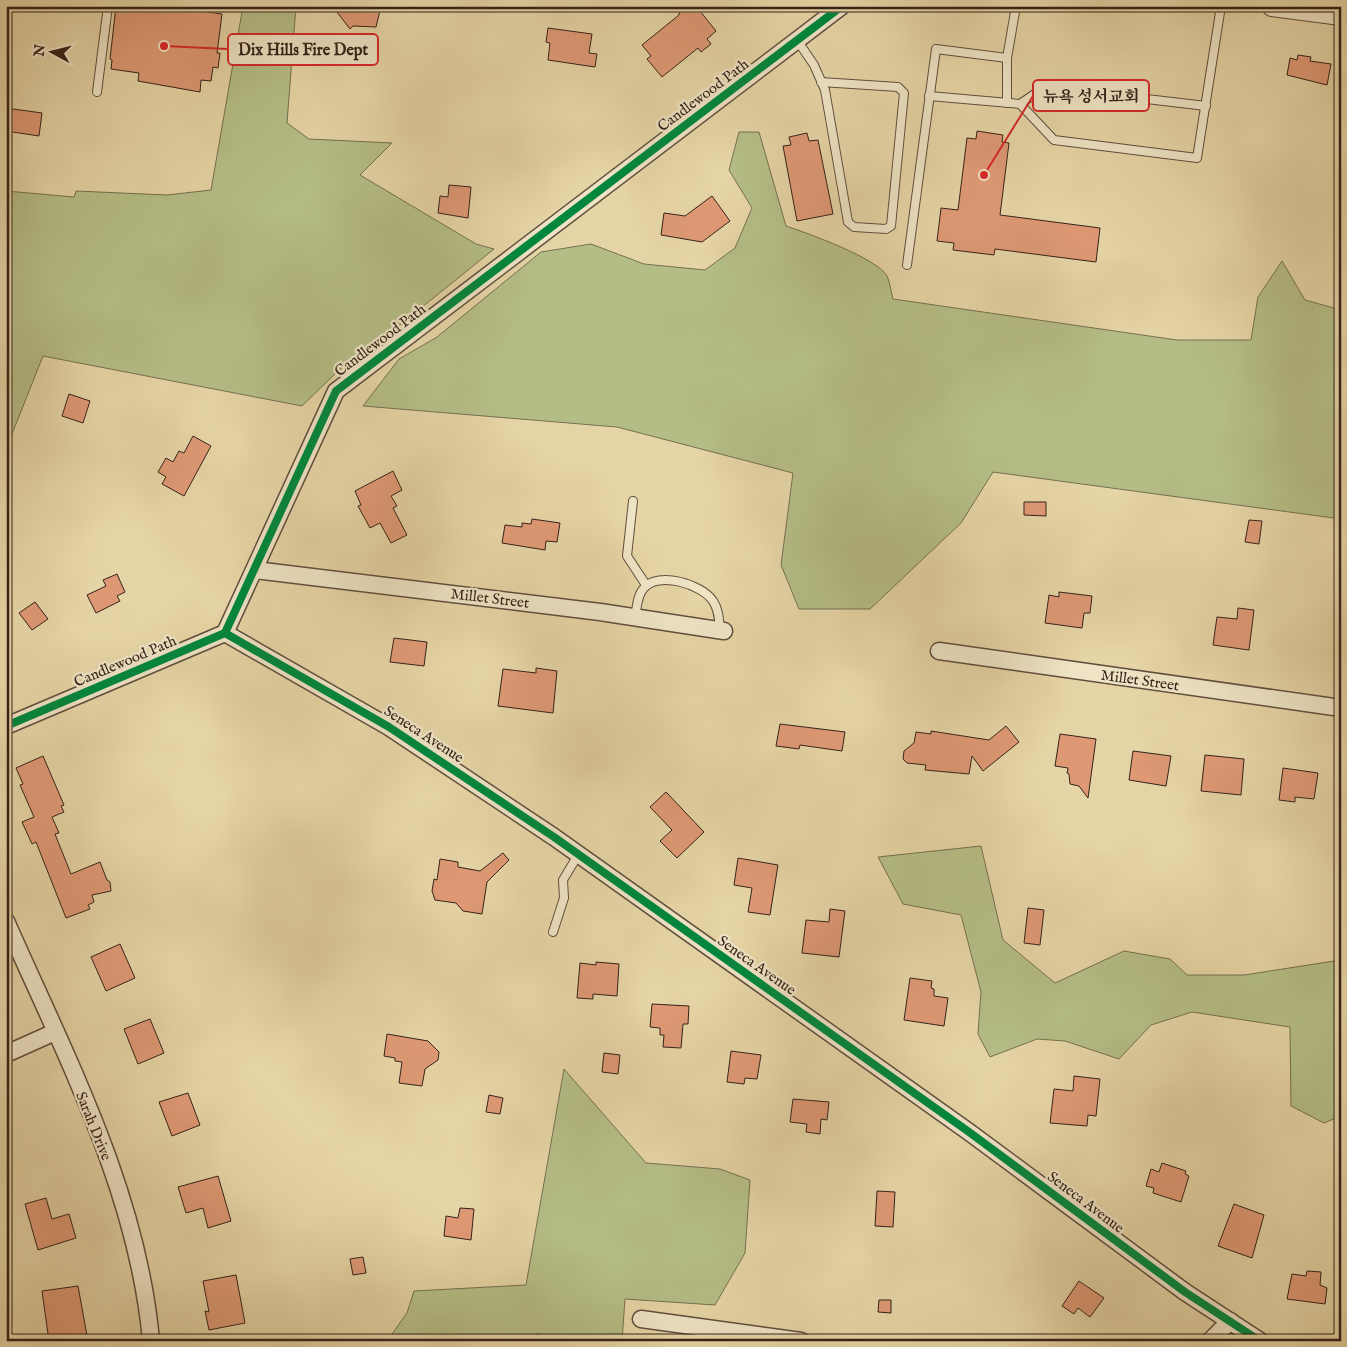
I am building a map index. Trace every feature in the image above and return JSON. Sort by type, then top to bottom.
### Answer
[{"type":"street","name":"Candlewood Path","points":[[6,726],[225,633],[336,391],[842,6]]},
{"type":"street","points":[[1272,6],[1335,12]]},
{"type":"street","name":"Millet Street","points":[[255,570],[635,617],[722,630]]},
{"type":"street","name":"Seneca Avenue","points":[[225,633],[389,727],[578,855],[969,1132],[1185,1292],[1260,1341]]},
{"type":"street","name":"Millet Street","points":[[939,651],[1341,708]]},
{"type":"street","name":"Sarah Drive","points":[[6,921],[104,1145],[132,1236],[149,1313],[151,1341]]},
{"type":"street","points":[[6,1054],[55,1032]]},
{"type":"street","points":[[641,1319],[801,1341]]},
{"type":"street","points":[[1210,1341],[1230,1321]]},
{"type":"lane","points":[[97,92],[108,6]]},
{"type":"lane","points":[[1007,103],[1007,58],[1016,6]]},
{"type":"lane","points":[[1020,104],[1054,140],[1197,158],[1221,6]]},
{"type":"lane","points":[[797,40],[814,65],[821,82],[825,90],[848,222],[854,227],[886,229],[891,226],[904,94],[898,87],[821,82]]},
{"type":"lane","points":[[907,265],[936,49],[1007,58]]},
{"type":"lane","points":[[929,96],[1020,104],[1045,87],[1206,106]]},
{"type":"lane","points":[[633,501],[628,556],[646,585]]},
{"type":"lane","points":[[635,617],[641,592],[646,585],[665,581],[697,586],[712,600],[718,612],[722,630]]},
{"type":"lane","points":[[553,932],[564,898],[563,880],[578,855]]},
{"type":"green space","points":[[243,6],[296,6],[287,123],[309,139],[392,143],[360,175],[476,244],[494,249],[380,341],[339,370],[302,406],[43,356],[6,449],[6,191],[74,197],[76,191],[167,195],[211,190]]},
{"type":"green space","points":[[739,132],[759,132],[786,226],[841,247],[881,269],[887,276],[893,299],[1177,340],[1251,340],[1258,297],[1282,261],[1305,300],[1341,310],[1341,519],[993,472],[961,523],[870,609],[799,609],[781,565],[793,473],[617,427],[363,406],[399,359],[437,337],[541,252],[591,244],[644,264],[705,270],[735,248],[752,208],[729,170]]},
{"type":"green space","points":[[981,846],[1003,940],[1055,983],[1124,951],[1170,959],[1187,975],[1244,975],[1341,960],[1341,1116],[1324,1123],[1291,1106],[1290,1027],[1192,1012],[1151,1025],[1119,1059],[1065,1041],[1037,1039],[990,1057],[978,1034],[981,992],[961,915],[903,904],[878,857]]},
{"type":"green space","points":[[564,1069],[646,1163],[720,1169],[750,1180],[745,1253],[715,1305],[625,1299],[622,1341],[540,1341],[538,1333],[530,1341],[387,1341],[407,1313],[414,1291],[526,1285]]},
{"type":"building","points":[[116,6],[153,6],[177,9],[178,6],[201,6],[201,11],[222,14],[217,53],[220,53],[218,68],[213,67],[211,81],[201,80],[200,92],[138,81],[139,73],[111,69],[112,60],[110,59]]},
{"type":"building","points":[[342,6],[381,6],[376,27],[353,26],[350,29],[333,7],[342,8]]},
{"type":"building","points":[[680,6],[696,6],[716,31],[707,39],[711,44],[701,52],[698,48],[662,77],[647,59],[651,56],[642,45],[679,15]]},
{"type":"building","points":[[548,28],[592,34],[589,53],[597,54],[595,67],[548,60],[550,43],[546,42]]},
{"type":"building","points":[[1298,55],[1311,57],[1310,61],[1331,64],[1327,85],[1287,75],[1290,58],[1297,60]]},
{"type":"building","points":[[6,108],[42,113],[39,136],[6,131]]},
{"type":"building","points":[[977,131],[1003,135],[1002,142],[1009,143],[1000,215],[1100,228],[1096,262],[995,249],[994,255],[953,250],[954,243],[937,241],[941,208],[958,210],[967,138],[976,139]]},
{"type":"building","points":[[807,133],[809,141],[818,140],[833,214],[797,221],[783,146],[791,145],[789,137]]},
{"type":"building","points":[[449,185],[471,187],[468,218],[438,213],[440,196],[448,197]]},
{"type":"building","points":[[712,196],[730,221],[702,242],[661,235],[664,213],[685,216]]},
{"type":"building","points":[[69,394],[90,401],[83,423],[62,416]]},
{"type":"building","points":[[193,436],[211,446],[184,496],[162,484],[166,477],[158,472],[166,458],[173,462],[179,451],[184,453]]},
{"type":"building","points":[[393,471],[402,490],[391,496],[397,506],[393,508],[407,535],[391,543],[380,523],[370,528],[358,506],[361,505],[355,491]]},
{"type":"building","points":[[1024,502],[1046,502],[1046,516],[1024,515]]},
{"type":"building","points":[[532,519],[560,523],[557,542],[546,541],[545,550],[502,543],[505,525],[522,527],[522,523],[531,524]]},
{"type":"building","points":[[1249,520],[1262,521],[1259,544],[1245,542]]},
{"type":"building","points":[[117,574],[125,592],[117,596],[120,601],[96,613],[87,595],[106,586],[103,580]]},
{"type":"building","points":[[1059,592],[1092,596],[1090,613],[1084,613],[1082,628],[1045,623],[1049,595],[1059,597]]},
{"type":"building","points":[[35,602],[48,619],[32,630],[19,613]]},
{"type":"building","points":[[1238,608],[1254,610],[1249,650],[1213,645],[1217,617],[1237,619]]},
{"type":"building","points":[[394,638],[427,642],[424,666],[390,662]]},
{"type":"building","points":[[536,668],[557,671],[553,713],[498,706],[503,669],[536,673]]},
{"type":"building","points":[[780,724],[845,732],[842,751],[800,745],[799,749],[776,746]]},
{"type":"building","points":[[1006,726],[1019,742],[983,771],[972,756],[969,774],[925,770],[926,765],[907,763],[903,759],[904,751],[914,743],[916,732],[931,734],[931,731],[989,740]]},
{"type":"building","points":[[1060,734],[1096,739],[1088,798],[1079,786],[1070,784],[1069,774],[1067,773],[1068,768],[1055,766]]},
{"type":"building","points":[[1133,751],[1171,756],[1166,786],[1129,780]]},
{"type":"building","points":[[1205,755],[1244,759],[1241,795],[1201,791]]},
{"type":"building","points":[[43,756],[64,805],[61,806],[64,812],[52,817],[59,833],[55,834],[71,874],[100,862],[107,880],[110,882],[111,891],[92,895],[94,902],[88,905],[90,909],[66,918],[36,842],[32,844],[22,822],[34,817],[20,785],[23,784],[16,768]]},
{"type":"building","points":[[1283,768],[1318,773],[1314,799],[1295,797],[1295,802],[1279,800]]},
{"type":"building","points":[[666,792],[704,832],[677,858],[660,841],[672,830],[650,807]]},
{"type":"building","points":[[503,853],[509,860],[487,882],[482,914],[463,911],[456,903],[435,900],[432,891],[434,879],[437,880],[440,859],[458,862],[458,867],[480,871]]},
{"type":"building","points":[[738,858],[778,865],[770,915],[748,912],[752,888],[734,885]]},
{"type":"building","points":[[1028,908],[1044,910],[1040,945],[1024,943]]},
{"type":"building","points":[[830,909],[845,911],[839,957],[802,953],[806,920],[829,922]]},
{"type":"building","points":[[120,944],[135,978],[106,991],[91,957]]},
{"type":"building","points":[[596,962],[619,964],[617,996],[593,994],[593,999],[577,998],[580,963],[596,965]]},
{"type":"building","points":[[910,978],[932,981],[931,988],[934,989],[934,996],[948,998],[944,1026],[904,1020]]},
{"type":"building","points":[[652,1004],[689,1006],[688,1024],[683,1024],[681,1048],[663,1047],[664,1035],[660,1035],[660,1028],[650,1027]]},
{"type":"building","points":[[150,1019],[164,1053],[138,1064],[124,1029]]},
{"type":"building","points":[[387,1034],[428,1041],[439,1052],[438,1060],[425,1069],[422,1086],[399,1083],[402,1062],[395,1061],[395,1058],[384,1056]]},
{"type":"building","points":[[731,1051],[761,1055],[757,1079],[745,1078],[744,1084],[727,1082]]},
{"type":"building","points":[[604,1053],[620,1055],[618,1074],[602,1072]]},
{"type":"building","points":[[1074,1076],[1100,1079],[1096,1116],[1088,1115],[1087,1126],[1050,1123],[1054,1089],[1073,1091]]},
{"type":"building","points":[[188,1093],[200,1125],[172,1136],[159,1102]]},
{"type":"building","points":[[489,1095],[503,1098],[500,1114],[486,1112]]},
{"type":"building","points":[[793,1099],[829,1102],[827,1120],[821,1119],[820,1134],[806,1132],[807,1124],[790,1122]]},
{"type":"building","points":[[1162,1163],[1186,1171],[1185,1174],[1189,1176],[1181,1202],[1153,1193],[1154,1188],[1146,1186],[1151,1169],[1159,1172]]},
{"type":"building","points":[[218,1176],[231,1221],[208,1228],[203,1208],[186,1213],[178,1187]]},
{"type":"building","points":[[877,1191],[895,1192],[893,1227],[875,1226]]},
{"type":"building","points":[[46,1198],[52,1219],[69,1214],[76,1238],[38,1250],[25,1204]]},
{"type":"building","points":[[1234,1204],[1264,1215],[1252,1258],[1218,1246]]},
{"type":"building","points":[[460,1208],[474,1209],[471,1240],[444,1236],[446,1216],[458,1218]]},
{"type":"building","points":[[363,1257],[366,1273],[353,1275],[350,1259]]},
{"type":"building","points":[[1307,1271],[1321,1272],[1320,1285],[1327,1288],[1325,1304],[1287,1299],[1292,1274],[1306,1276]]},
{"type":"building","points":[[236,1275],[245,1323],[209,1330],[205,1311],[209,1312],[203,1281]]},
{"type":"building","points":[[1079,1281],[1104,1298],[1090,1317],[1078,1308],[1074,1314],[1062,1306]]},
{"type":"building","points":[[78,1286],[88,1341],[49,1341],[42,1291]]},
{"type":"building","points":[[879,1300],[891,1300],[891,1313],[878,1312]]},
{"type":"cycle path","points":[[6,726],[225,633],[336,391],[842,6]]},
{"type":"cycle path","points":[[225,633],[389,727],[554,837],[969,1132],[1185,1292],[1260,1341]]},
{"type":"place","name":"Dix Hills Fire Dept","points":[[164,46]]},
{"type":"place","name":"뉴욕 성서교회","points":[[984,175]]}]
